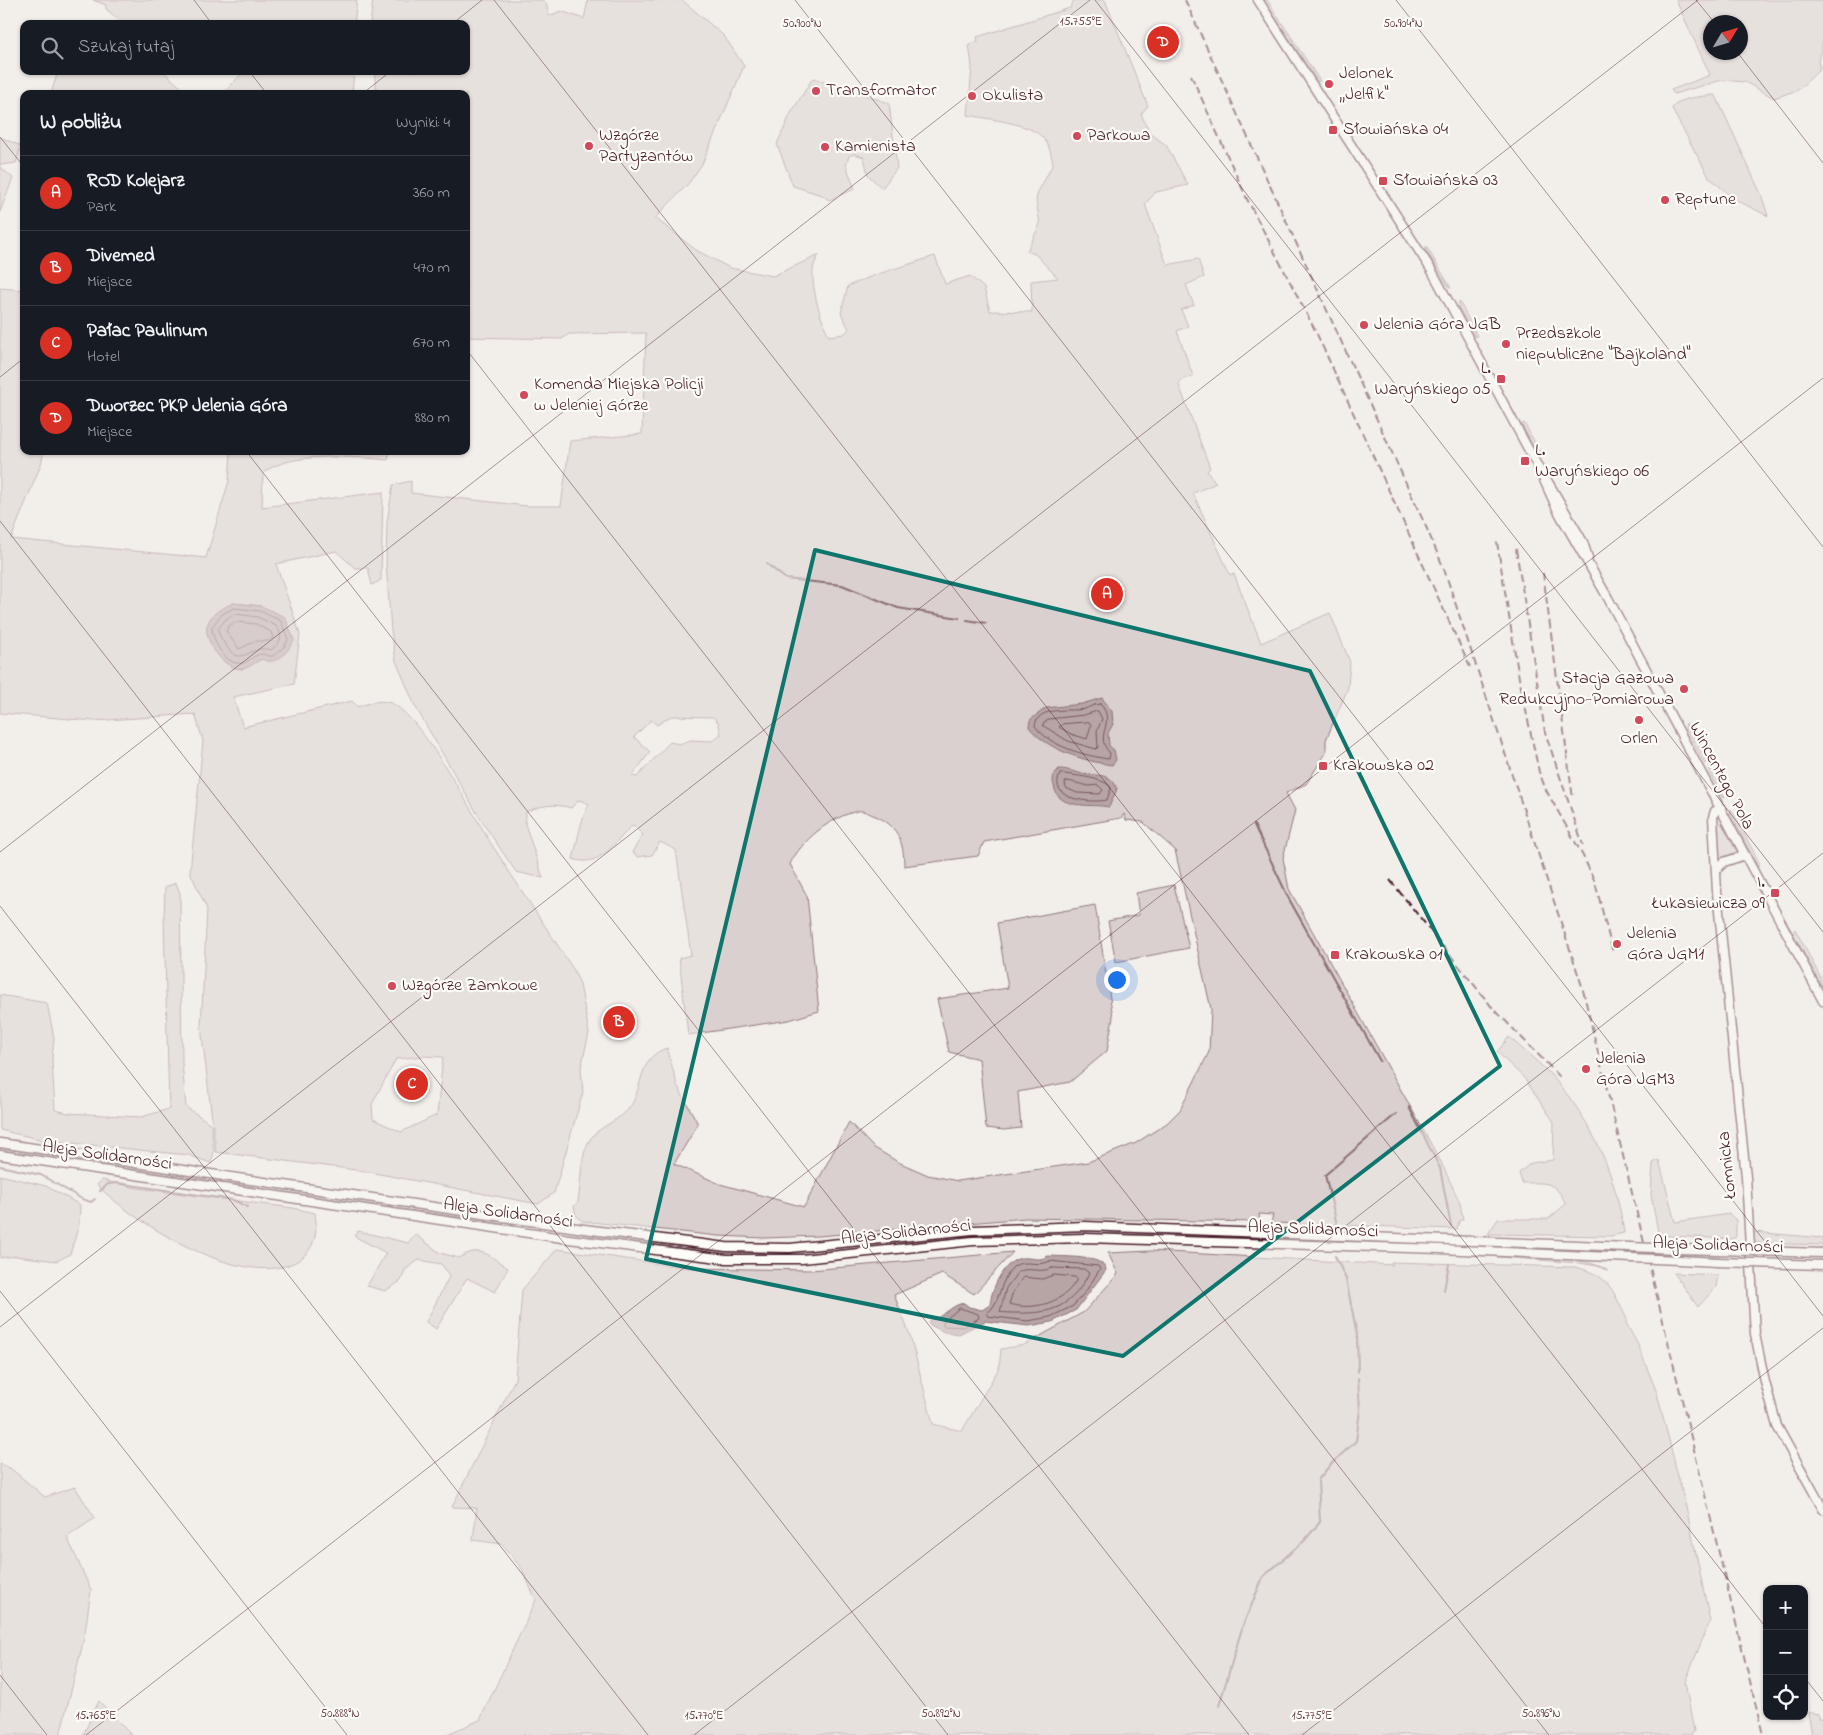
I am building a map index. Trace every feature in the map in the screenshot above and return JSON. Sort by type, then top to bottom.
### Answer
[{"type":"main road","name":"Wincentego Pola","points":[[1258,0],[1422,254],[1539,469],[1565,508],[1583,542],[1591,565],[1823,1001]]},
{"type":"main road","name":"Łomnicka","points":[[1721,808],[1715,811],[1713,817],[1716,870],[1746,1177],[1755,1334],[1777,1426],[1823,1509]]},
{"type":"main road","points":[[1716,870],[1724,862],[1746,855]]},
{"type":"main road","name":"Aleja Solidarności","points":[[0,1143],[584,1229],[726,1247],[790,1248],[972,1230],[1076,1226],[1823,1253]]},
{"type":"main road","name":"Aleja Solidarności","points":[[0,1155],[726,1259],[796,1259],[973,1241],[1068,1238],[1440,1249],[1823,1265]]},
{"type":"highlighted area","points":[[815,550],[1310,671],[1500,1066],[1123,1356],[646,1259]]},
{"type":"shaded area","points":[[93,0],[357,0],[354,20],[119,20],[106,9],[106,5]]},
{"type":"shaded area","points":[[373,0],[542,0],[546,3],[549,16],[561,11],[584,19],[588,0],[682,0],[724,36],[744,66],[702,164],[688,184],[655,218],[696,250],[730,268],[773,276],[819,255],[813,272],[814,291],[819,311],[829,336],[844,334],[849,329],[841,313],[848,286],[875,275],[935,256],[945,284],[970,276],[984,288],[990,311],[1032,312],[1031,281],[1058,278],[1035,254],[1027,251],[1040,224],[1036,200],[1038,192],[1053,164],[1051,153],[1043,138],[1029,129],[1008,122],[968,115],[972,66],[969,45],[978,41],[977,37],[1070,8],[1074,0],[1105,0],[1148,106],[1141,114],[1150,133],[1166,145],[1188,185],[1156,192],[1145,204],[1167,265],[1198,259],[1204,277],[1186,285],[1194,305],[1181,310],[1188,326],[1177,331],[1193,376],[1181,380],[1179,385],[1210,468],[1207,471],[1216,483],[1193,493],[1230,575],[1234,574],[1261,643],[1330,613],[1350,662],[1348,688],[1326,740],[1326,753],[1306,784],[1286,793],[1295,810],[1283,858],[1289,889],[1440,1160],[1460,1203],[1463,1219],[1459,1221],[1457,1229],[1271,1223],[1273,1215],[1259,1214],[1260,1222],[1026,1218],[819,1236],[765,1238],[718,1236],[582,1221],[576,1215],[574,1206],[578,1202],[582,1165],[587,1145],[596,1133],[621,1116],[632,1104],[651,1057],[667,1048],[677,1085],[698,1124],[674,1164],[720,1184],[804,1207],[849,1122],[873,1147],[898,1162],[928,1175],[958,1181],[1088,1162],[1136,1143],[1167,1123],[1180,1110],[1209,1052],[1211,1009],[1175,850],[1143,822],[1126,820],[1124,814],[1121,818],[984,842],[978,856],[904,866],[901,841],[898,834],[888,823],[862,811],[837,818],[809,838],[790,864],[807,896],[819,1011],[789,1020],[688,1035],[679,958],[691,955],[676,850],[660,842],[652,855],[638,857],[632,852],[643,835],[633,825],[600,857],[583,861],[573,859],[581,824],[589,804],[579,800],[571,808],[548,806],[526,812],[525,824],[543,878],[516,872],[481,820],[415,706],[396,661],[391,630],[386,563],[387,522],[393,485],[411,481],[411,493],[527,506],[561,506],[570,441],[642,434],[646,333],[569,334],[562,339],[470,337],[470,90],[376,90],[375,75],[470,75],[470,20],[370,20]],"holes":[[[671,716],[713,717],[718,722],[721,734],[712,741],[691,740],[679,744],[670,742],[637,777],[632,776],[650,752],[634,737],[651,720],[657,725]]]},
{"type":"shaded area","points":[[1264,0],[1267,0],[1320,81],[1318,82]]},
{"type":"shaded area","points":[[1676,0],[1823,0],[1823,40],[1818,61],[1820,69],[1798,90],[1774,98],[1745,82],[1722,80],[1674,94],[1671,90],[1710,75],[1703,60],[1748,60],[1748,15],[1703,15],[1703,60]]},
{"type":"shaded area","points":[[57,75],[167,75],[184,90],[52,90]]},
{"type":"shaded area","points":[[240,75],[354,75],[352,90],[227,90]]},
{"type":"shaded area","points":[[813,78],[889,103],[897,168],[882,188],[868,175],[864,157],[854,154],[849,156],[846,165],[855,189],[829,200],[822,195],[793,186],[777,144],[791,113]]},
{"type":"shaded area","points":[[1716,96],[1761,194],[1768,216],[1734,199],[1709,177],[1672,108],[1686,100]]},
{"type":"shaded area","points":[[0,137],[20,146],[20,149],[16,163],[0,165]]},
{"type":"shaded area","points":[[0,167],[13,178],[0,212]]},
{"type":"shaded area","points":[[1426,246],[1451,288],[1426,250]]},
{"type":"shaded area","points":[[0,288],[20,290],[20,455],[43,455],[11,539],[206,558],[229,481],[231,455],[389,455],[388,460],[341,457],[305,458],[274,466],[263,473],[262,507],[383,492],[381,580],[372,585],[368,568],[355,568],[336,551],[276,564],[300,634],[294,684],[233,697],[243,727],[352,701],[358,707],[378,701],[387,702],[403,712],[417,726],[431,745],[492,845],[573,969],[580,984],[589,1033],[581,1068],[583,1092],[554,1193],[538,1204],[364,1171],[216,1152],[201,1027],[207,909],[190,872],[203,741],[195,714],[93,721],[0,713]],"holes":[[[233,603],[261,606],[262,659],[255,662],[222,660],[210,640],[207,627],[209,622],[214,616]],[[424,1056],[443,1057],[437,1115],[401,1132],[373,1119],[372,1104],[396,1059]]]},
{"type":"shaded area","points":[[1459,301],[1477,336],[1475,337],[1459,308]]},
{"type":"shaded area","points":[[1524,423],[1540,452],[1535,449],[1523,427],[1522,424]]},
{"type":"shaded area","points":[[1686,723],[1707,762],[1705,764],[1685,728]]},
{"type":"shaded area","points":[[1711,769],[1725,798],[1721,796],[1708,770]]},
{"type":"shaded area","points":[[1731,809],[1760,864],[1758,867],[1730,813]]},
{"type":"shaded area","points":[[1719,823],[1722,824],[1737,852],[1721,858],[1719,856],[1717,826]]},
{"type":"shaded area","points":[[176,883],[180,893],[182,1063],[186,1107],[211,1124],[214,1152],[211,1163],[188,1155],[43,1140],[0,1130],[0,995],[47,1003],[54,1038],[52,1060],[55,1110],[68,1113],[141,1117],[169,1109],[164,919],[165,887]]},
{"type":"shaded area","points":[[1174,885],[1189,948],[1116,962],[1108,921],[1139,915],[1136,893]]},
{"type":"shaded area","points":[[1095,905],[1113,1017],[1107,1051],[1070,1082],[1018,1092],[1021,1128],[1004,1130],[986,1128],[979,1059],[949,1052],[937,999],[1008,988],[997,923]]},
{"type":"shaded area","points":[[1795,929],[1823,982],[1823,988],[1793,933]]},
{"type":"shaded area","points":[[1509,1037],[1552,1076],[1579,1111],[1600,1149],[1608,1169],[1615,1190],[1624,1233],[1610,1236],[1488,1234],[1498,1219],[1548,1219],[1566,1204],[1558,1191],[1549,1184],[1522,1183],[1519,1173],[1531,1163],[1553,1160],[1554,1122],[1524,1078],[1497,1052]]},
{"type":"shaded area","points":[[0,1147],[547,1228],[389,1208],[53,1159],[0,1151]]},
{"type":"shaded area","points":[[1659,1160],[1675,1222],[1729,1214],[1736,1220],[1736,1237],[1732,1239],[1669,1236],[1658,1232],[1651,1195],[1653,1163]]},
{"type":"shaded area","points":[[0,1175],[46,1186],[80,1205],[79,1225],[70,1254],[57,1261],[16,1256],[0,1258]]},
{"type":"shaded area","points":[[102,1180],[137,1188],[293,1208],[315,1213],[314,1239],[309,1251],[299,1260],[277,1268],[251,1268],[222,1261],[192,1249],[163,1234],[137,1217],[97,1185]]},
{"type":"shaded area","points":[[1121,1230],[1457,1244],[1336,1243],[1121,1234],[1051,1234],[973,1237],[816,1254],[750,1256],[696,1252],[589,1237],[590,1233],[697,1249],[761,1253],[800,1251],[972,1233]]},
{"type":"shaded area","points":[[358,1231],[408,1243],[415,1234],[440,1253],[459,1258],[473,1252],[485,1253],[508,1268],[495,1292],[467,1278],[436,1329],[426,1322],[450,1275],[441,1264],[419,1260],[405,1270],[401,1281],[385,1291],[367,1286],[386,1253],[354,1236]]},
{"type":"shaded area","points":[[1753,1232],[1823,1238],[1823,1245],[1754,1243]]},
{"type":"shaded area","points":[[1497,1245],[1628,1251],[1628,1254],[1497,1249]]},
{"type":"shaded area","points":[[557,1249],[688,1268],[811,1270],[1013,1252],[974,1294],[942,1274],[894,1295],[910,1335],[933,1424],[962,1431],[999,1368],[1001,1349],[1024,1345],[1084,1312],[1118,1274],[1108,1253],[1151,1251],[1393,1265],[1391,1262],[1575,1267],[1587,1270],[1603,1279],[1613,1292],[1638,1345],[1657,1393],[1687,1511],[1710,1621],[1685,1682],[1694,1731],[1691,1735],[445,1735],[480,1720],[536,1600],[522,1569],[502,1544],[473,1540],[477,1508],[452,1507],[515,1379],[522,1290]]},
{"type":"shaded area","points":[[1680,1253],[1715,1255],[1715,1257],[1681,1256]]},
{"type":"shaded area","points":[[1497,1257],[1571,1260],[1586,1262],[1599,1266],[1608,1271],[1597,1266],[1579,1263]]},
{"type":"shaded area","points":[[1674,1273],[1718,1275],[1716,1287],[1698,1307]]},
{"type":"shaded area","points":[[0,1464],[10,1468],[45,1497],[75,1487],[95,1518],[67,1537],[91,1590],[84,1639],[60,1735],[0,1735]]},
{"type":"shaded area","points":[[99,1701],[131,1735],[83,1735]]},
{"type":"shaded area","points":[[1808,1712],[1818,1714],[1819,1718],[1823,1718],[1823,1735],[1812,1735]]},
{"type":"water","points":[[233,603],[261,606],[285,617],[294,640],[281,657],[272,661],[262,659],[249,667],[241,669],[228,665],[216,654],[209,639],[207,626],[214,614]]},
{"type":"water","points":[[1102,698],[1112,711],[1113,724],[1108,733],[1109,746],[1114,750],[1116,760],[1112,765],[1090,761],[1056,748],[1029,727],[1030,720],[1046,708],[1082,704]]},
{"type":"water","points":[[1059,769],[1087,775],[1103,776],[1113,781],[1117,789],[1109,807],[1068,803],[1062,799],[1057,794],[1053,781],[1054,775]]},
{"type":"water","points":[[1048,1256],[1091,1259],[1104,1265],[1106,1270],[1076,1310],[1052,1322],[1029,1326],[985,1321],[959,1334],[944,1332],[928,1324],[930,1320],[939,1317],[959,1304],[964,1303],[969,1307],[982,1310],[990,1305],[996,1284],[1010,1264],[1022,1258],[1038,1259]]},
{"type":"waterway","points":[[767,564],[786,579],[842,585],[898,608],[959,618]]},
{"type":"waterway","points":[[967,620],[986,623]]},
{"type":"waterway","points":[[1254,825],[1289,899],[1380,1061]]},
{"type":"waterway","points":[[1409,1107],[1440,1168],[1451,1226]]},
{"type":"waterway","points":[[1337,1225],[1325,1175],[1396,1114]]},
{"type":"waterway","points":[[0,1166],[41,1175],[82,1199],[91,1202],[95,1199]]},
{"type":"waterway","points":[[100,1191],[108,1184],[117,1183],[233,1200],[248,1207]]},
{"type":"waterway","points":[[1335,1256],[1346,1279],[1357,1335],[1358,1372]]},
{"type":"waterway","points":[[1444,1290],[1449,1264]]},
{"type":"waterway","points":[[1219,1706],[1242,1628],[1263,1577],[1305,1540],[1320,1522],[1318,1480],[1331,1464],[1356,1441],[1360,1410],[1358,1378]]},
{"type":"railway","points":[[1185,0],[1444,569],[1582,986],[1763,1735]]},
{"type":"railway","points":[[1191,75],[1247,199],[1316,332],[1470,667]]},
{"type":"railway","points":[[1497,542],[1519,678],[1539,772],[1546,790],[1583,856],[1595,882],[1613,953]]},
{"type":"railway","points":[[1516,549],[1545,732],[1583,845]]},
{"type":"railway","points":[[1543,573],[1573,799]]},
{"type":"railway","points":[[1390,880],[1491,1006],[1561,1078]]},
{"type":"place","name":"Dworzec PKP Jelenia Góra","points":[[1163,42]]},
{"type":"place","name":"Jelonek ,,Jelfik\"","points":[[1329,84]]},
{"type":"place","name":"Transformator","points":[[816,91]]},
{"type":"place","name":"Okulista","points":[[972,96]]},
{"type":"place","name":"Słowiańska 04","points":[[1333,130]]},
{"type":"place","name":"Parkowa","points":[[1077,136]]},
{"type":"place","name":"Wzgórze Partyzantów","points":[[589,146]]},
{"type":"place","name":"Kamienista","points":[[825,147]]},
{"type":"place","name":"Słowiańska 03","points":[[1383,181]]},
{"type":"place","name":"Reptune","points":[[1665,200]]},
{"type":"place","name":"Jelenia Góra JGB","points":[[1364,325]]},
{"type":"place","name":"Przedszkole niepubliczne \"Bajkoland\"","points":[[1506,344]]},
{"type":"place","name":"L. Waryńskiego 05","points":[[1501,379]]},
{"type":"place","name":"Komenda Miejska Policji w Jeleniej Górze","points":[[524,395]]},
{"type":"place","name":"L. Waryńskiego 06","points":[[1525,461]]},
{"type":"place","name":"ROD Kolejarz","points":[[1107,594]]},
{"type":"place","name":"Stacja Gazowa Redukcyjno-Pomiarowa","points":[[1684,689]]},
{"type":"place","name":"Orlen","points":[[1639,720]]},
{"type":"place","name":"Krakowska 02","points":[[1323,766]]},
{"type":"place","name":"I. Łukasiewicza 09","points":[[1775,893]]},
{"type":"place","name":"Jelenia Góra JGM1","points":[[1617,944]]},
{"type":"place","name":"Krakowska 01","points":[[1335,955]]},
{"type":"place","name":"Wzgórze Zamkowe","points":[[392,986]]},
{"type":"place","name":"Divemed","points":[[619,1022]]},
{"type":"place","name":"Jelenia Góra JGM3","points":[[1586,1069]]},
{"type":"place","name":"Pałac Paulinum","points":[[412,1084]]}]
